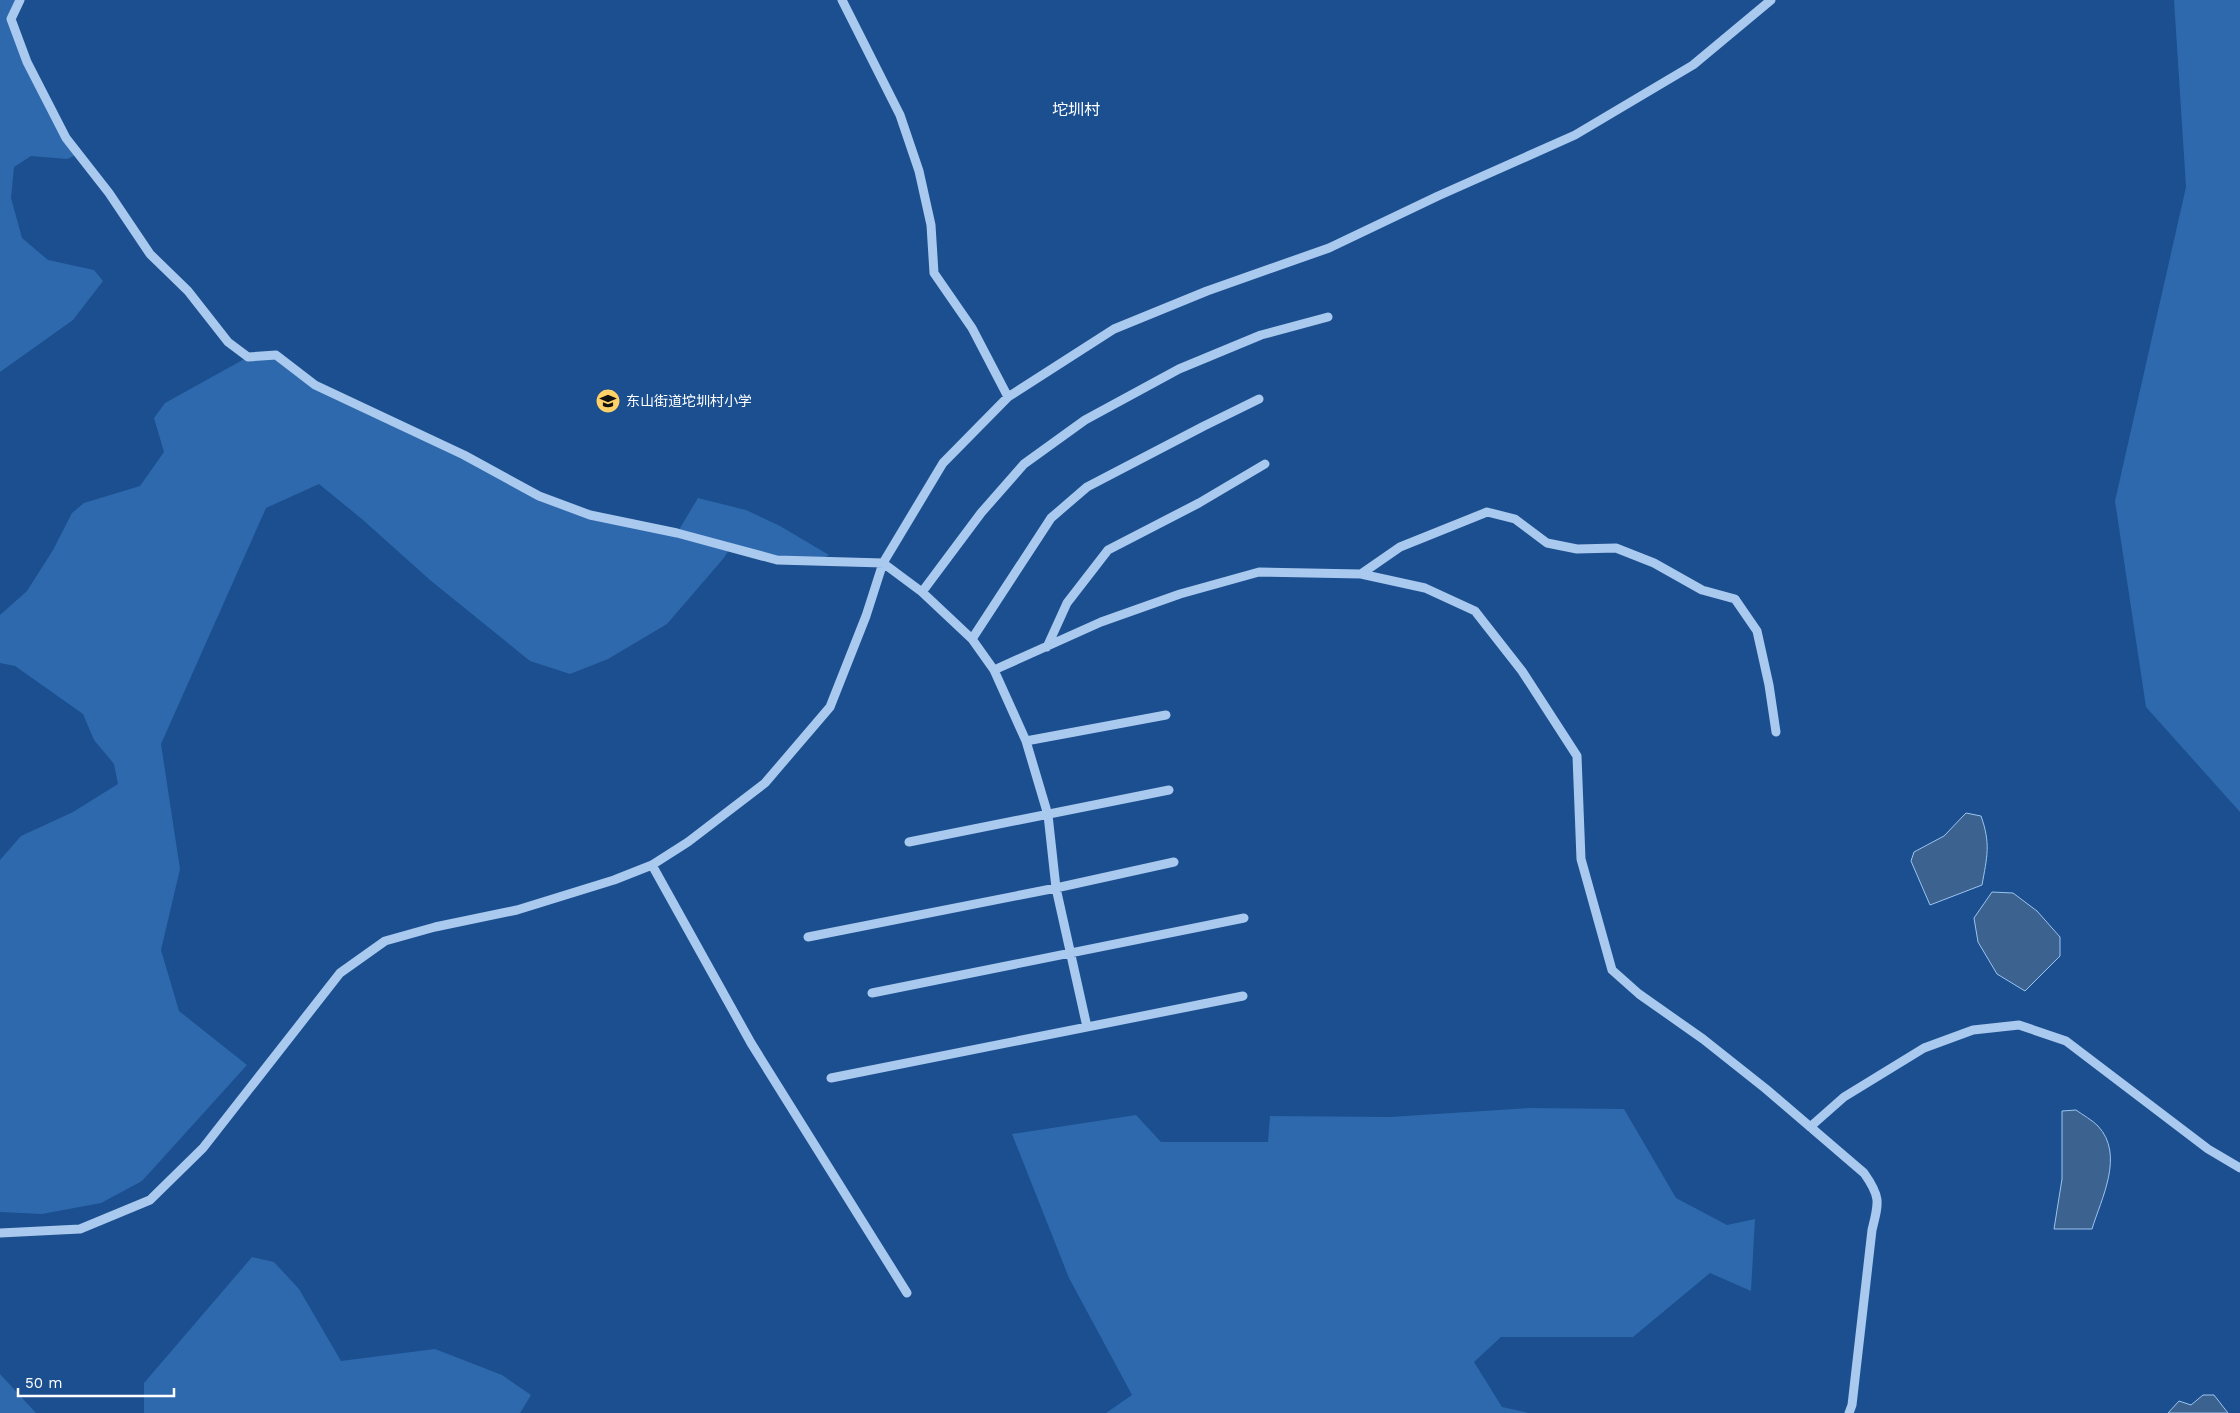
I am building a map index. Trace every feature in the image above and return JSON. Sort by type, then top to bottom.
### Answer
[{"type":"street","points":[[20,0],[11,19],[27,62],[66,138],[109,193],[150,254],[188,291],[228,342],[248,357],[276,355],[315,384],[464,455],[539,496],[590,515],[677,533],[777,560],[883,563],[922,592],[972,639],[994,670],[1026,741],[1048,815],[1056,888],[1087,1027]]},
{"type":"street","points":[[842,0],[900,115],[919,171],[931,225],[934,273],[972,328],[1008,397]]},
{"type":"street","points":[[0,1234],[80,1229],[150,1200],[203,1148],[340,973],[385,941],[435,927],[517,910],[614,880],[652,865],[688,842],[765,783],[830,707],[866,616],[883,563],[943,463],[1008,397],[1114,329],[1207,291],[1329,248],[1575,135],[1693,65],[1770,0]]},
{"type":"street","points":[[922,592],[981,513],[1024,464],[1085,420],[1180,369],[1262,335],[1328,317]]},
{"type":"street","points":[[972,639],[1051,518],[1087,487],[1259,399]]},
{"type":"street","points":[[1046,646],[1067,603],[1108,550],[1198,503],[1265,464]]},
{"type":"street","points":[[1361,574],[1400,547],[1487,512],[1515,519],[1547,543],[1577,548],[1616,548],[1654,563],[1702,590],[1735,599],[1757,631],[1769,684],[1776,732]]},
{"type":"street","points":[[994,670],[1101,622],[1180,594],[1260,572],[1361,574],[1425,588],[1475,611],[1522,671],[1577,756],[1581,860],[1612,970],[1639,994],[1703,1039],[1810,1127],[1864,1173],[1876,1190],[1878,1206],[1872,1230],[1852,1405],[1849,1413]]},
{"type":"street","points":[[1026,741],[1166,715]]},
{"type":"street","points":[[909,842],[1169,790]]},
{"type":"street","points":[[808,936],[1056,888],[1174,862]]},
{"type":"street","points":[[652,865],[751,1043],[907,1293]]},
{"type":"street","points":[[872,993],[1244,918]]},
{"type":"street","points":[[831,1078],[1243,996]]},
{"type":"street","points":[[1810,1127],[1844,1097],[1924,1048],[1973,1030],[2019,1025],[2066,1041],[2208,1149],[2240,1168]]},
{"type":"shaded area","points":[[0,0],[20,0],[11,19],[27,62],[79,154],[67,159],[31,156],[14,167],[11,198],[22,238],[48,260],[94,270],[103,281],[73,320],[0,372]]},
{"type":"shaded area","points":[[2174,0],[2240,0],[2240,812],[2146,707],[2115,501],[2186,187]]},
{"type":"shaded area","points":[[276,355],[315,385],[539,496],[590,515],[677,533],[698,498],[746,510],[780,526],[829,555],[814,562],[773,559],[731,547],[723,559],[667,624],[608,659],[570,674],[530,661],[430,580],[363,520],[319,484],[266,508],[161,744],[180,869],[161,950],[179,1011],[247,1065],[142,1181],[101,1203],[42,1214],[0,1212],[0,860],[21,836],[73,812],[118,784],[114,764],[94,740],[83,714],[15,666],[0,663],[0,615],[27,591],[53,550],[72,513],[84,503],[140,486],[164,452],[154,418],[165,403],[248,357]]},
{"type":"shaded area","points":[[1966,813],[1981,816],[1986,835],[1987,858],[1982,885],[1930,905],[1911,861],[1914,852],[1944,836]]},
{"type":"shaded area","points":[[1992,892],[2013,893],[2037,911],[2060,937],[2060,956],[2025,991],[1997,974],[1978,942],[1974,918]]},
{"type":"shaded area","points":[[1529,1108],[1624,1109],[1676,1198],[1727,1225],[1755,1219],[1751,1291],[1710,1273],[1633,1337],[1501,1337],[1474,1362],[1502,1407],[1529,1413],[1106,1413],[1132,1395],[1069,1278],[1012,1134],[1136,1115],[1161,1142],[1268,1142],[1270,1116],[1390,1117]]},
{"type":"shaded area","points":[[2076,1110],[2096,1124],[2106,1138],[2110,1150],[2108,1177],[2092,1229],[2054,1229],[2062,1179],[2062,1111]]},
{"type":"shaded area","points":[[252,1257],[274,1262],[299,1289],[341,1361],[435,1349],[502,1375],[531,1395],[520,1413],[144,1413],[144,1383]]},
{"type":"shaded area","points":[[0,1374],[36,1413],[0,1413]]},
{"type":"shaded area","points":[[2203,1395],[2214,1395],[2228,1413],[2168,1413],[2179,1401],[2191,1405]]},
{"type":"place","name":"东山街道坨圳村小学","points":[[608,401]]},
{"type":"district","name":"坨圳村","points":[[1076,109]]}]
